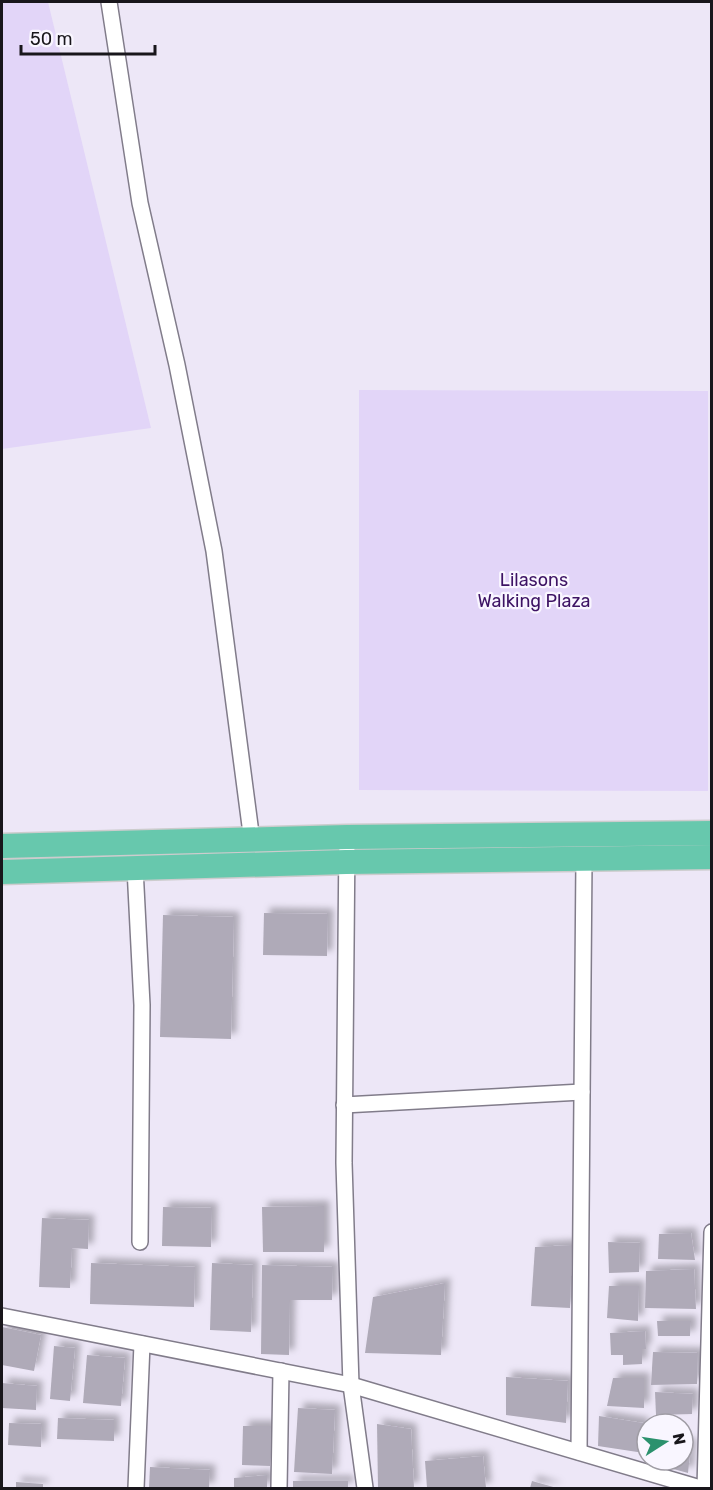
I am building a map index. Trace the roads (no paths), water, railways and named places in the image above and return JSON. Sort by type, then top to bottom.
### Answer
[{"type":"main road","points":[[2,846],[346,837],[711,832]]},
{"type":"main road","points":[[86,845],[87,869]]},
{"type":"main road","points":[[2,872],[346,862],[711,857]]},
{"type":"street","points":[[109,2],[140,203],[177,364],[214,551],[252,841]]},
{"type":"street","points":[[346,837],[344,1105],[351,1385],[365,1488]]},
{"type":"street","points":[[579,1452],[585,859]]},
{"type":"street","points":[[135,868],[142,1005],[140,1242]]},
{"type":"street","points":[[344,1105],[582,1092]]},
{"type":"street","points":[[2,1316],[351,1385],[702,1488],[710,1361],[711,1232]]},
{"type":"street","points":[[136,1488],[142,1344]]},
{"type":"street","points":[[279,1488],[281,1371]]},
{"type":"park label","name":"Lilasons Walking Plaza","points":[[534,590]]}]
